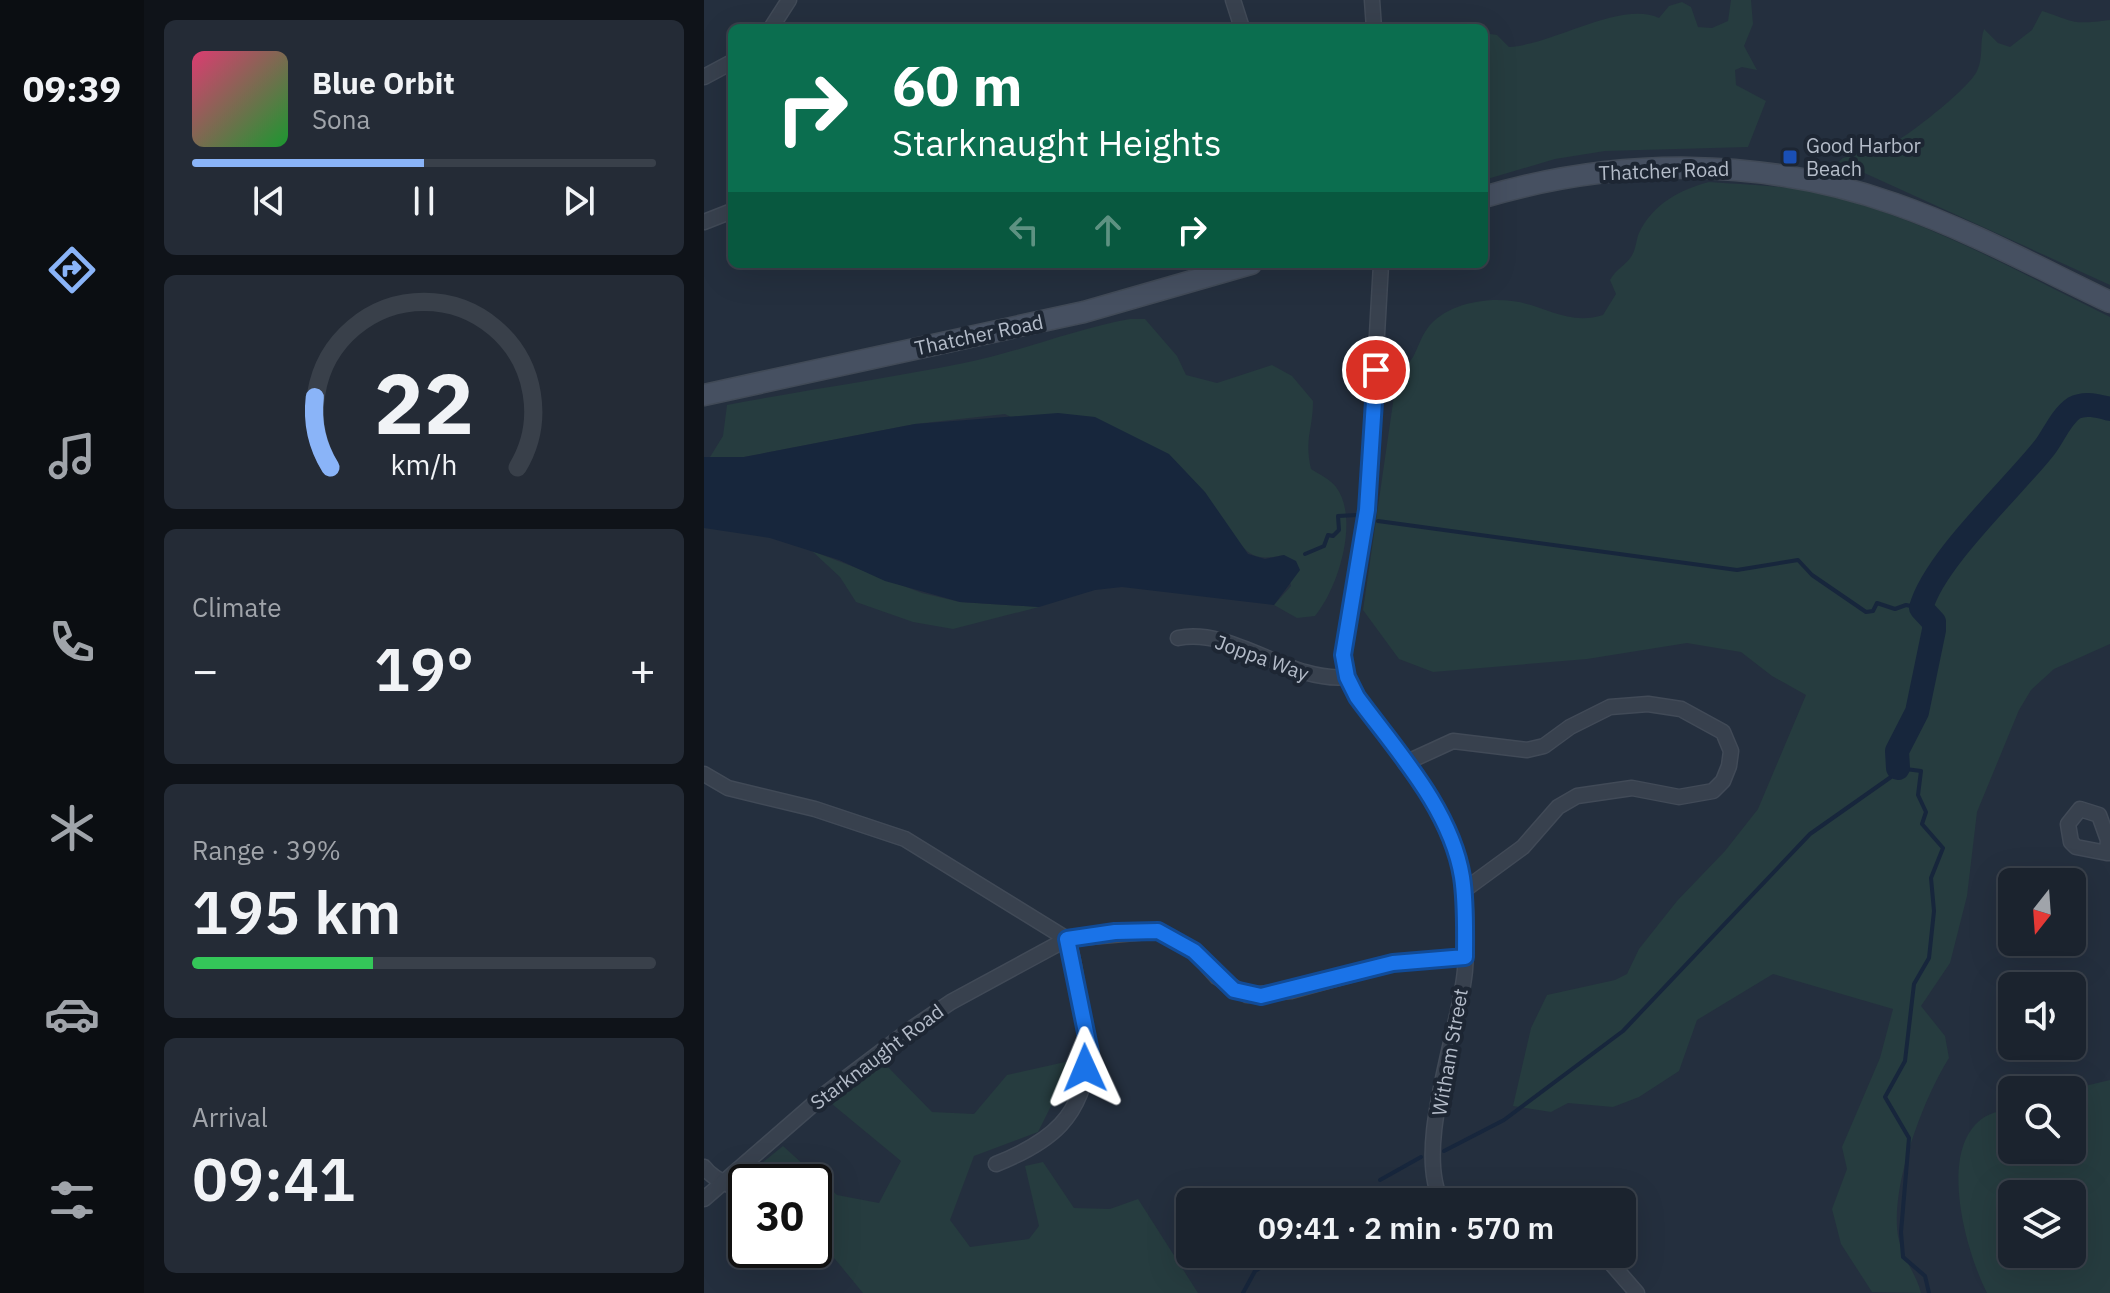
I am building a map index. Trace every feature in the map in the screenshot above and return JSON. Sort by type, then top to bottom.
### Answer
[{"type":"main road","name":"Thatcher Road","points":[[1488,196],[1578,175],[1632,169],[1686,166],[1769,173],[1895,204],[2110,302]]},
{"type":"main road","name":"Thatcher Road","points":[[704,395],[1084,312],[1237,268]]},
{"type":"street","points":[[774,24],[789,0]]},
{"type":"street","points":[[1233,0],[1241,24]]},
{"type":"street","points":[[1372,0],[1374,24]]},
{"type":"street","points":[[704,77],[728,64]]},
{"type":"street","points":[[704,222],[728,213]]},
{"type":"street","points":[[1347,677],[1343,655],[1367,510],[1381,268]]},
{"type":"street","name":"Joppa Way","points":[[1178,638],[1205,637],[1324,680],[1347,677]]},
{"type":"street","name":"Witham Street","points":[[1347,677],[1437,810],[1453,844],[1463,891],[1465,957],[1440,1098],[1432,1165],[1438,1188]]},
{"type":"street","points":[[1405,763],[1453,741],[1527,750],[1544,746],[1570,727],[1610,707],[1648,704],[1681,709],[1723,732],[1731,751],[1729,766],[1723,781],[1713,791],[1679,797],[1632,788],[1577,796],[1558,807],[1523,847],[1463,891]]},
{"type":"street","points":[[704,774],[728,788],[815,809],[905,839],[1067,939],[1115,932],[1158,931],[1194,951],[1234,990],[1261,996],[1393,963],[1465,957]]},
{"type":"street","points":[[996,1164],[1029,1151],[1055,1134],[1073,1112],[1090,1052],[1067,939]]},
{"type":"street","name":"Starknaught Road","points":[[704,1199],[722,1180],[825,1094],[911,1029],[951,1002],[1067,939]]},
{"type":"street","points":[[704,1167],[713,1180],[728,1184]]},
{"type":"street","points":[[1615,1268],[1637,1293]]},
{"type":"green space","points":[[1731,0],[1751,0],[1753,24],[1744,46],[1757,70],[1742,67],[1735,70],[1736,85],[1766,101],[1748,147],[1605,151],[1555,159],[1488,179],[1488,34],[1497,35],[1509,47],[1546,39],[1607,18],[1644,14],[1659,18],[1669,6],[1682,2],[1691,7],[1698,27],[1712,28],[1728,21]]},
{"type":"green space","points":[[2042,11],[2074,22],[2110,20],[2110,285],[1860,171],[1845,171],[1837,163],[1843,158],[1900,139],[1951,99],[1977,71],[1984,29],[1998,43],[2010,47],[2032,30]]},
{"type":"green space","points":[[1709,182],[1805,190],[1856,203],[1967,246],[2110,317],[2110,644],[2054,669],[2031,690],[2019,710],[1977,812],[1967,896],[1950,963],[1921,1006],[1945,1036],[1949,1058],[1919,1119],[1899,1193],[1898,1236],[1921,1293],[1872,1292],[1841,1244],[1832,1209],[1847,1169],[1842,1147],[1880,1058],[1893,1009],[1773,974],[1697,1020],[1679,1071],[1639,1097],[1613,1107],[1568,1103],[1551,1112],[1513,1106],[1531,1028],[1547,995],[1615,980],[1627,974],[1639,949],[1677,901],[1725,851],[1758,809],[1806,695],[1772,676],[1741,652],[1687,643],[1587,659],[1433,672],[1399,659],[1363,610],[1395,389],[1427,329],[1443,314],[1465,304],[1489,300],[1524,303],[1578,318],[1603,315],[1616,294],[1610,280],[1631,257],[1639,233],[1652,214],[1677,194]]},
{"type":"green space","points":[[1130,319],[1145,319],[1177,356],[1186,375],[1217,383],[1272,365],[1292,376],[1313,401],[1309,442],[1311,469],[1336,487],[1346,517],[1346,535],[1338,572],[1315,616],[1297,618],[1274,605],[1291,586],[1284,555],[1265,557],[1252,554],[1229,530],[1005,414],[915,424],[744,457],[710,457],[723,436],[727,405],[964,363]]},
{"type":"green space","points":[[812,551],[922,593],[960,602],[1039,607],[953,629],[913,622],[856,602],[840,577]]},
{"type":"green space","points":[[1074,1060],[1038,1132],[974,1156],[950,1220],[970,1247],[1029,1239],[1039,1226],[1025,1166],[1043,1162],[1074,1208],[1110,1209],[1138,1199],[1176,1259],[1176,1268],[1182,1268],[1198,1293],[863,1293],[832,1256],[832,1190],[837,1195],[879,1203],[901,1161],[832,1104],[886,1065],[932,1112],[974,1114],[1007,1075]]},
{"type":"green space","points":[[2110,1080],[2110,1293],[1987,1293],[1965,1231],[1958,1181],[1966,1138],[1978,1122],[1998,1112],[1998,1164],[2086,1164],[2086,1086]]},
{"type":"green space","points":[[783,1146],[803,1164],[761,1164]]},
{"type":"water","points":[[1058,413],[1095,417],[1169,454],[1205,492],[1248,554],[1265,559],[1284,555],[1296,561],[1300,570],[1274,605],[1122,587],[1095,590],[1039,607],[960,602],[885,581],[839,560],[770,538],[704,528],[704,457],[744,457],[915,424]]},
{"type":"waterway","points":[[1898,768],[1897,751],[1917,712],[1934,630],[1934,622],[1921,608],[1941,568],[2045,447],[2069,412],[2087,405],[2110,409]]},
{"type":"waterway","points":[[1305,554],[1324,546],[1328,535],[1333,536],[1339,530],[1338,516],[1357,515]]},
{"type":"waterway","points":[[1378,521],[1737,570],[1798,560],[1812,575],[1866,612],[1873,611],[1877,603],[1895,609],[1906,605],[1921,608]]},
{"type":"waterway","points":[[1444,1151],[1504,1120],[1623,1031],[1810,834],[1891,777],[1898,768],[1921,771],[1918,795],[1926,812],[1922,824],[1943,848],[1931,878],[1934,911],[1929,958],[1914,984],[1905,1061],[1885,1097],[1909,1138],[1901,1232],[1903,1257],[1925,1276],[1929,1293]]},
{"type":"waterway","points":[[1380,1180],[1421,1157]]},
{"type":"waterway","points":[[1243,1293],[1255,1271],[1260,1268]]},
{"type":"place","name":"Good Harbor Beach","points":[[1790,157]]},
{"type":"route","points":[[1085,1068],[1090,1052],[1081,1014],[1074,957],[1067,939],[1089,934],[1158,931],[1194,951],[1217,977],[1234,990],[1261,996],[1291,991],[1393,963],[1465,957],[1462,875],[1453,844],[1437,810],[1357,697],[1347,677],[1343,655],[1367,510],[1376,370]]}]
